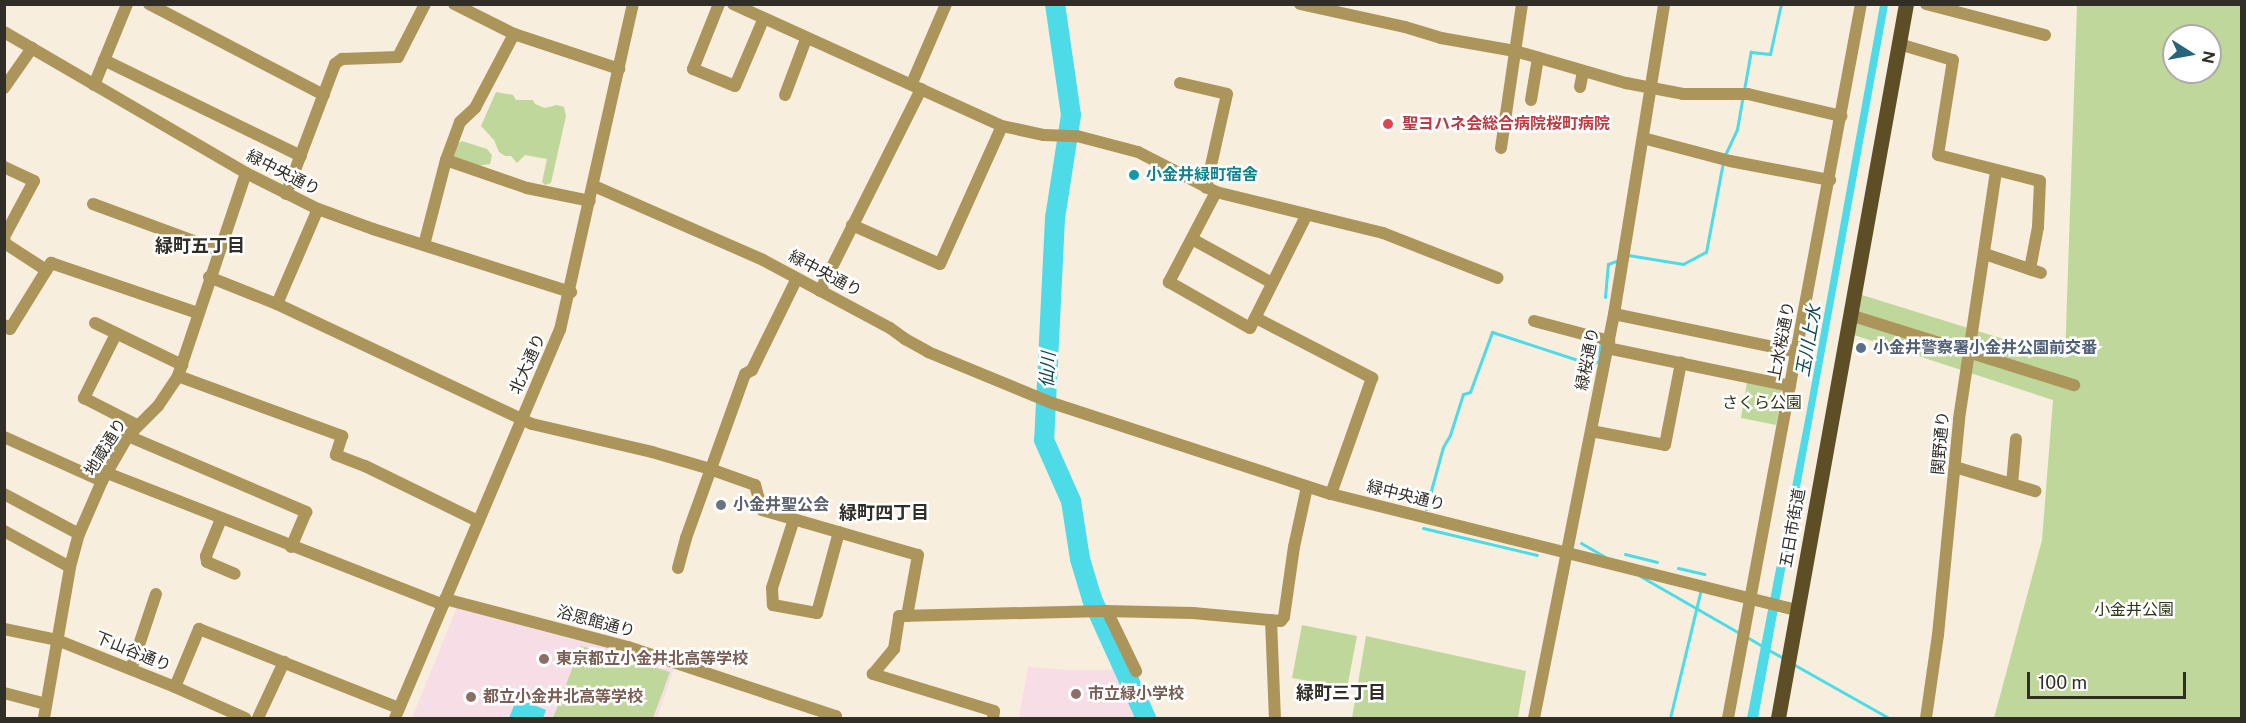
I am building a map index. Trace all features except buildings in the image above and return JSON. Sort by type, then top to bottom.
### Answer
[{"type":"main road","points":[[1899,44],[1906,4]]},
{"type":"main road","name":"五日市街道","points":[[1778,718],[1794,609],[1899,44]]},
{"type":"street","points":[[94,85],[127,4]]},
{"type":"street","points":[[149,4],[324,95]]},
{"type":"street","points":[[286,194],[335,64],[342,59],[398,57],[425,4]]},
{"type":"street","points":[[454,4],[514,34],[619,69]]},
{"type":"street","name":"北大通り","points":[[397,713],[552,353],[571,292],[633,4]]},
{"type":"street","points":[[719,4],[693,69],[735,86],[763,20]]},
{"type":"street","points":[[733,4],[763,20],[1002,126],[1044,135],[1077,136],[1138,152],[1211,190],[1383,233],[1498,278]]},
{"type":"street","points":[[820,291],[916,86],[946,4]]},
{"type":"street","points":[[1300,4],[1405,27],[1441,38],[1515,51],[1652,88],[1683,94],[1744,94],[1841,116]]},
{"type":"street","points":[[1501,148],[1522,4]]},
{"type":"street","name":"緑桜通り","points":[[1534,718],[1614,314],[1664,4]]},
{"type":"street","name":"上水桜通り","points":[[1728,718],[1754,600],[1790,386],[1861,4]]},
{"type":"street","points":[[1926,4],[2045,35]]},
{"type":"street","name":"緑中央通り","points":[[4,32],[246,173],[318,209],[571,292]]},
{"type":"street","points":[[424,244],[446,160],[460,122],[475,108],[514,34]]},
{"type":"street","points":[[785,95],[806,39]]},
{"type":"street","points":[[1899,44],[1953,60],[1938,155],[1996,172],[2040,181],[2036,271],[1985,254]]},
{"type":"street","points":[[4,88],[32,48]]},
{"type":"street","points":[[1531,100],[1538,58]]},
{"type":"street","points":[[104,60],[302,156]]},
{"type":"street","points":[[1580,87],[1583,71]]},
{"type":"street","points":[[1180,83],[1227,94],[1211,190],[1192,239],[1169,282],[1250,328],[1307,214]]},
{"type":"street","points":[[852,225],[940,264],[1002,126]]},
{"type":"street","points":[[1643,138],[1725,160],[1830,180]]},
{"type":"street","points":[[446,160],[527,188],[590,201]]},
{"type":"street","points":[[4,167],[38,183],[4,238],[6,244],[46,270]]},
{"type":"street","name":"関野通り","points":[[1926,718],[1938,635],[1968,351],[1985,254],[1996,172]]},
{"type":"street","name":"地蔵通り","points":[[44,718],[70,567],[79,534],[104,477],[128,436],[162,400],[179,371],[218,250],[246,173]]},
{"type":"street","name":"緑中央通り","points":[[594,186],[763,260],[890,328],[928,352],[1052,403],[1307,488],[1794,609]]},
{"type":"street","points":[[93,204],[218,250]]},
{"type":"street","points":[[277,304],[318,209]]},
{"type":"street","points":[[1192,239],[1272,283]]},
{"type":"street","points":[[4,325],[10,328],[51,263],[198,313]]},
{"type":"street","points":[[209,277],[277,304],[522,419],[568,434],[652,452],[710,469],[755,485],[762,510],[918,555],[907,616]]},
{"type":"street","points":[[678,568],[710,469],[745,374],[752,370],[797,278]]},
{"type":"street","points":[[1614,314],[1797,352]]},
{"type":"street","points":[[1850,315],[2074,385]]},
{"type":"street","points":[[1256,318],[1372,378],[1331,494]]},
{"type":"street","points":[[1534,321],[1681,363],[1790,386]]},
{"type":"street","points":[[95,323],[179,371],[342,436],[336,455],[365,466],[478,521]]},
{"type":"street","points":[[116,334],[84,398],[137,425]]},
{"type":"street","points":[[1591,430],[1665,445],[1681,363]]},
{"type":"street","points":[[128,436],[306,512],[291,547]]},
{"type":"street","name":"浴恩館通り","points":[[4,437],[104,477],[444,602],[628,647],[836,716],[836,718]]},
{"type":"street","points":[[2012,484],[2016,439]]},
{"type":"street","points":[[1955,467],[2035,491]]},
{"type":"street","points":[[993,718],[994,711],[873,674],[894,649],[899,616],[1106,611],[1193,613],[1281,621],[1284,617],[1294,547],[1307,488]]},
{"type":"street","points":[[4,494],[79,534]]},
{"type":"street","points":[[221,519],[206,556],[207,562],[235,574]]},
{"type":"street","points":[[794,519],[772,588],[773,605],[817,613],[839,532]]},
{"type":"street","points":[[4,531],[70,567]]},
{"type":"street","points":[[131,669],[156,594]]},
{"type":"street","points":[[1106,611],[1136,671]]},
{"type":"street","points":[[1271,621],[1275,718]]},
{"type":"street","name":"下山谷通り","points":[[4,629],[57,640],[175,687],[237,717]]},
{"type":"street","points":[[175,687],[199,629],[284,662],[397,713]]},
{"type":"street","points":[[258,718],[284,662]]},
{"type":"street","points":[[4,693],[46,704]]},
{"type":"shaded area","name":"東京都立小金井北高等学校","points":[[457,607],[675,666],[657,718],[412,718]]},
{"type":"shaded area","name":"市立緑小学校","points":[[1028,667],[1116,670],[1141,718],[1019,718]]},
{"type":"green space","name":"小金井公園","points":[[2077,5],[2241,5],[2241,718],[1994,718],[2042,540],[2053,400],[1854,335],[1862,295],[2065,358]]},
{"type":"green space","points":[[496,92],[513,95],[516,100],[533,100],[535,104],[545,108],[557,105],[564,107],[566,116],[551,183],[545,185],[542,182],[547,159],[525,155],[517,163],[511,156],[505,156],[499,152],[494,140],[481,126]]},
{"type":"green space","points":[[462,141],[487,149],[492,155],[490,164],[475,166],[454,160],[452,153],[455,145]]},
{"type":"green space","name":"さくら公園","points":[[1747,382],[1783,389],[1776,425],[1741,418]]},
{"type":"green space","points":[[1302,625],[1357,636],[1347,688],[1292,678]]},
{"type":"green space","points":[[1366,636],[1526,671],[1518,718],[1352,718]]},
{"type":"green space","points":[[581,646],[670,672],[653,718],[553,718]]},
{"type":"water","points":[[1880,5],[1888,5],[1758,718],[1747,718],[1806,415]]},
{"type":"water","points":[[517,698],[546,710],[543,718],[509,718]]},
{"type":"waterway","name":"仙川","points":[[1055,4],[1071,115],[1055,218],[1044,440],[1071,501],[1080,559],[1092,599],[1146,718]]},
{"type":"waterway","points":[[1744,90],[1751,52],[1770,54],[1781,4]]},
{"type":"waterway","points":[[1725,155],[1737,129],[1743,96]]},
{"type":"waterway","points":[[1628,255],[1683,264],[1706,252],[1723,162]]},
{"type":"waterway","points":[[1605,297],[1608,264],[1619,260]]},
{"type":"waterway","points":[[1426,509],[1443,447],[1450,435],[1463,394],[1470,392],[1492,332],[1590,364],[1599,361],[1600,346]]},
{"type":"waterway","points":[[1423,528],[1537,555]]},
{"type":"waterway","points":[[1581,543],[1605,557]]},
{"type":"waterway","points":[[1625,554],[1657,562]]},
{"type":"waterway","points":[[1678,568],[1704,574]]},
{"type":"waterway","points":[[1640,576],[1741,634]]},
{"type":"waterway","points":[[1670,718],[1700,593]]},
{"type":"waterway","points":[[1747,637],[1762,646]]},
{"type":"waterway","points":[[1767,649],[1783,658]]},
{"type":"waterway","points":[[1793,664],[1889,718]]},
{"type":"place","name":"聖ヨハネ会総合病院桜町病院","points":[[1388,124]]},
{"type":"place","name":"小金井緑町宿舎","points":[[1134,175]]},
{"type":"place","name":"小金井警察署小金井公園前交番","points":[[1861,348]]},
{"type":"place","name":"小金井聖公会","points":[[721,505]]},
{"type":"place","name":"東京都立小金井北高等学校","points":[[544,659]]},
{"type":"place","name":"市立緑小学校","points":[[1076,694]]},
{"type":"place","name":"都立小金井北高等学校","points":[[471,697]]},
{"type":"district","name":"緑町五丁目","points":[[200,246]]},
{"type":"district","name":"緑町四丁目","points":[[884,513]]},
{"type":"district","name":"緑町三丁目","points":[[1341,693]]},
{"type":"water label","name":"玉川上水","points":[[1809,341]]}]
